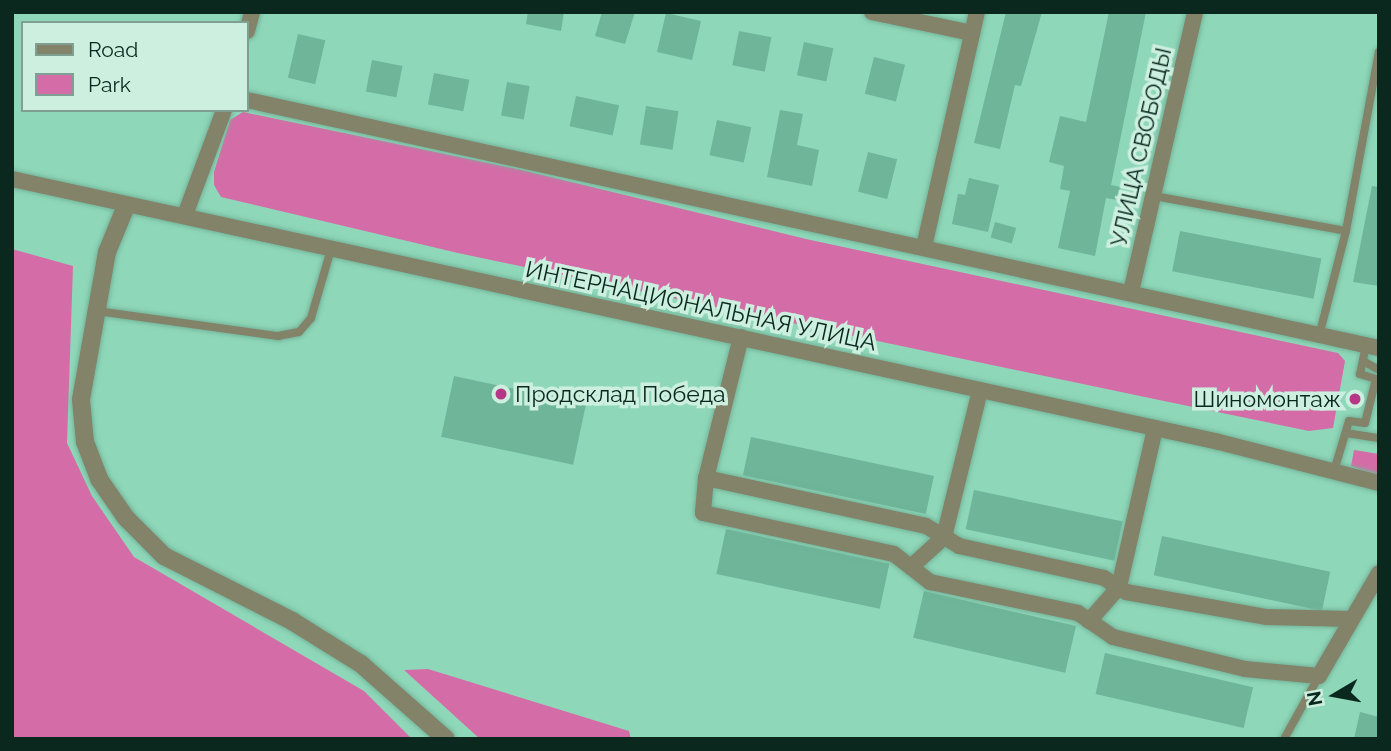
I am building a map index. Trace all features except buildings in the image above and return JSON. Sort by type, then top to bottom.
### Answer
[{"type":"street","points":[[872,12],[972,33]]},
{"type":"street","points":[[923,247],[977,12]]},
{"type":"street","name":"УЛИЦА СВОБОДЫ","points":[[1131,292],[1195,12]]},
{"type":"street","points":[[248,100],[1131,292],[1319,336],[1369,351]]},
{"type":"street","points":[[185,215],[223,112]]},
{"type":"street","name":"ИНТЕРНАЦИОНАЛЬНАЯ УЛИЦА","points":[[12,179],[126,206],[185,215],[1155,428],[1333,474],[1379,483]]},
{"type":"street","points":[[126,206],[107,252],[81,400],[85,442],[99,479],[125,519],[164,556],[292,621],[361,664],[446,739]]},
{"type":"street","points":[[741,337],[706,478],[703,513],[894,554],[930,582],[1078,613],[1113,637],[1139,644],[1245,669],[1319,676],[1379,573]]},
{"type":"street","points":[[911,567],[944,537],[980,390]]},
{"type":"street","points":[[1089,621],[1119,587],[1155,428]]},
{"type":"street","points":[[706,478],[926,526],[959,546],[1104,578],[1119,587],[1268,617],[1351,619]]},
{"type":"lane","points":[[1319,336],[1346,231],[1379,52]]},
{"type":"lane","points":[[1154,196],[1346,231]]},
{"type":"lane","points":[[97,311],[278,336],[299,332],[311,318],[331,249]]},
{"type":"lane","points":[[1369,351],[1379,370]]},
{"type":"lane","points":[[1333,474],[1349,421],[1365,423],[1376,379],[1360,374],[1369,351]]},
{"type":"lane","points":[[1346,433],[1379,438]]},
{"type":"lane","points":[[1284,739],[1319,676]]},
{"type":"green space","points":[[243,112],[522,170],[806,239],[1338,353],[1345,361],[1333,428],[1309,431],[1164,401],[458,253],[221,197],[214,185],[214,172],[230,120]]},
{"type":"green space","points":[[12,249],[73,266],[67,443],[92,496],[134,557],[364,691],[412,739],[12,739]]},
{"type":"green space","points":[[1354,450],[1379,454],[1379,477],[1351,466]]},
{"type":"green space","points":[[428,669],[629,731],[631,739],[480,739],[404,670]]},
{"type":"place","name":"Продсклад Победа","points":[[501,394]]},
{"type":"place","name":"Шиномонтаж","points":[[1355,399]]}]
